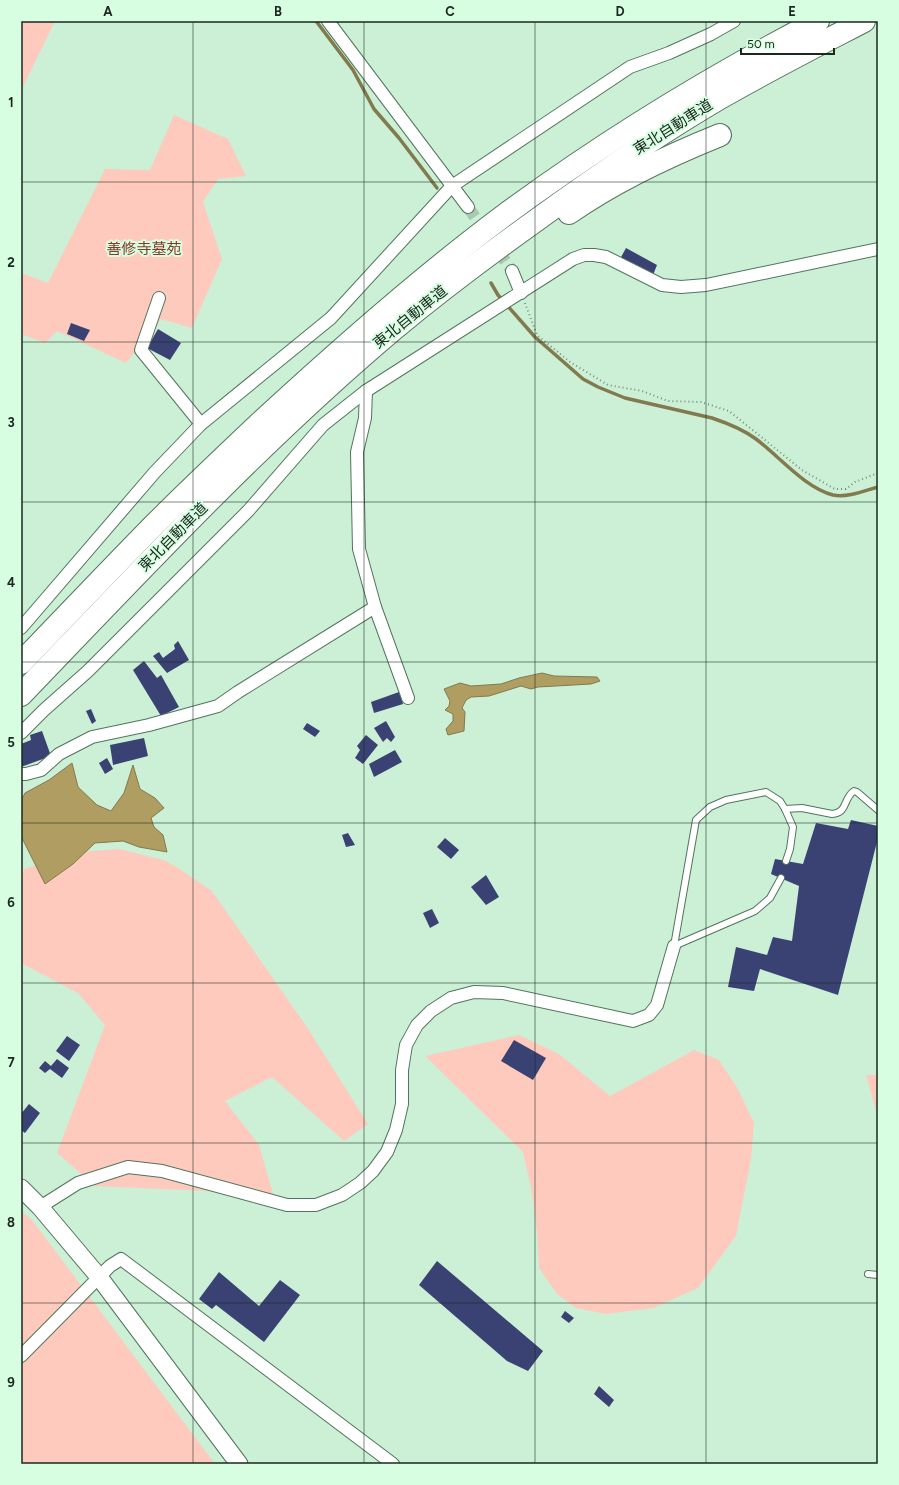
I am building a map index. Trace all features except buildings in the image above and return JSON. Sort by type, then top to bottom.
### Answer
[{"type":"highway","name":"東北自動車道","points":[[21,663],[154,525],[208,472],[312,375],[379,316],[449,259],[503,217],[609,142],[655,113],[775,43],[818,21]]},
{"type":"highway","name":"東北自動車道","points":[[21,695],[168,541],[223,486],[354,363],[442,291],[508,240],[624,158],[721,98],[864,21]]},
{"type":"highway","points":[[354,363],[394,344],[493,265],[577,207],[635,173],[676,152],[720,135]]},
{"type":"street","points":[[328,21],[468,207]]},
{"type":"street","points":[[21,628],[155,472],[200,424],[331,318],[452,186],[630,68],[712,34],[734,21]]},
{"type":"street","points":[[21,733],[44,710],[88,671],[248,511],[323,425],[366,391],[573,259],[594,254],[606,257],[662,285],[681,287],[706,285],[878,249]]},
{"type":"street","points":[[512,271],[521,293]]},
{"type":"street","points":[[159,298],[141,350],[200,424]]},
{"type":"street","points":[[366,391],[366,418],[358,452],[359,549],[375,607],[408,698]]},
{"type":"street","points":[[21,774],[41,770],[59,754],[92,737],[149,725],[218,706],[375,607]]},
{"type":"street","points":[[40,1207],[78,1184],[128,1167],[162,1171],[287,1206],[316,1205],[342,1195],[373,1172],[387,1152],[396,1130],[402,1104],[402,1070],[406,1045],[417,1025],[431,1010],[451,998],[474,992],[503,993],[633,1021],[649,1015],[657,1005],[674,946]]},
{"type":"street","points":[[21,1188],[40,1207],[99,1277],[238,1464]]},
{"type":"street","points":[[21,1356],[110,1266],[121,1259],[393,1464]]},
{"type":"lane","points":[[785,809],[802,808],[837,814],[842,811],[850,793],[854,791],[878,810]]},
{"type":"lane","points":[[674,946],[696,820],[710,807],[726,800],[766,792],[780,801],[792,827],[790,849],[786,861]]},
{"type":"lane","points":[[674,946],[755,911],[770,898],[781,878]]},
{"type":"lane","points":[[868,1274],[878,1275]]},
{"type":"path","points":[[521,293],[537,335],[570,362],[608,385],[642,391],[668,400],[701,402],[729,411],[802,470],[835,489],[846,489],[855,482],[878,473]]},
{"type":"green space","points":[[21,21],[55,21],[21,91]]},
{"type":"green space","name":"善修寺墓苑","points":[[174,115],[228,139],[246,176],[218,179],[203,202],[222,259],[192,328],[161,319],[126,363],[57,331],[45,343],[21,334],[21,273],[48,283],[105,169],[150,170]]},
{"type":"green space","points":[[119,849],[164,860],[212,891],[307,1027],[368,1124],[344,1141],[272,1077],[225,1101],[259,1145],[273,1194],[95,1186],[57,1153],[105,1025],[78,993],[21,963],[21,874],[25,869],[78,852]]},
{"type":"green space","points":[[519,1035],[559,1054],[610,1096],[694,1050],[719,1060],[738,1089],[754,1123],[751,1159],[736,1236],[698,1288],[653,1308],[606,1314],[576,1308],[557,1294],[539,1268],[537,1233],[532,1192],[523,1152],[425,1056]]},
{"type":"green space","points":[[866,1075],[878,1075],[878,1118]]},
{"type":"green space","points":[[21,1211],[32,1220],[215,1464],[21,1464]]},
{"type":"shaded area","points":[[542,673],[554,676],[597,677],[600,681],[591,684],[538,687],[531,689],[521,686],[489,696],[471,697],[466,700],[462,708],[465,712],[464,731],[448,735],[446,729],[453,721],[453,714],[445,710],[449,706],[450,701],[444,689],[460,683],[471,686],[501,684]]},
{"type":"shaded area","points":[[72,763],[78,787],[97,805],[111,811],[124,793],[133,765],[140,789],[155,798],[164,808],[151,818],[154,827],[163,835],[167,852],[139,847],[123,841],[95,843],[73,864],[45,884],[21,836],[21,801],[25,793],[49,780]]},
{"type":"waterway","points":[[316,21],[353,70],[374,109],[399,138],[437,188]]},
{"type":"waterway","points":[[491,283],[498,295],[535,337],[583,379],[598,387],[625,398],[712,418],[735,427],[756,439],[812,486],[833,495],[850,495],[878,487]]},
{"type":"tunnel","points":[[468,207],[512,271]]}]
